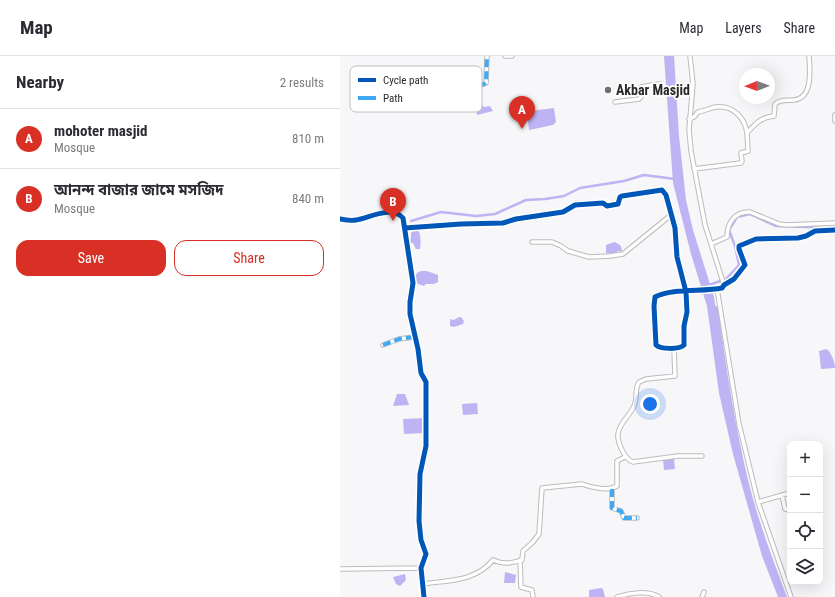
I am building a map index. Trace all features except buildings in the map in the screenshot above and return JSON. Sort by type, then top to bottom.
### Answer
[{"type":"street","points":[[482,85],[486,83],[487,56]]},
{"type":"street","points":[[505,56],[512,56]]},
{"type":"street","points":[[690,56],[693,76],[689,136],[702,214],[724,284]]},
{"type":"street","points":[[747,133],[764,117],[774,116],[775,104],[778,101],[795,100],[801,98],[809,85],[809,56]]},
{"type":"street","points":[[615,102],[640,99],[642,86],[659,84],[663,92],[692,89]]},
{"type":"street","points":[[689,119],[694,117],[698,112],[714,108],[730,109],[735,112],[744,122],[747,133],[748,151],[741,152],[741,162],[694,169]]},
{"type":"street","points":[[835,115],[835,121]]},
{"type":"street","points":[[405,228],[503,223],[516,219],[563,212],[575,205],[602,203],[607,206],[615,205],[619,203],[620,197],[622,196],[662,190],[666,195],[675,228],[677,257],[686,292],[687,312],[684,326],[684,345],[681,348],[674,348],[658,347],[656,345],[655,297],[659,295],[686,292],[715,290],[722,288],[724,284],[734,279],[745,266],[739,249],[740,246],[756,239],[798,238],[815,231],[835,230]]},
{"type":"street","points":[[340,219],[354,220],[385,212],[400,214],[403,218],[413,283],[410,307],[414,337],[418,349],[421,373],[426,382],[426,446],[420,474],[419,521],[421,540],[426,554],[422,568],[424,597]]},
{"type":"street","points":[[711,244],[727,238],[727,231],[732,219],[739,214],[746,212],[750,212],[779,224],[835,224]]},
{"type":"street","points":[[532,242],[552,242],[568,251],[589,257],[623,254],[671,214]]},
{"type":"street","points":[[715,290],[736,411],[758,502],[792,597]]},
{"type":"street","points":[[383,345],[399,339],[414,337]]},
{"type":"street","points":[[674,348],[675,376],[670,378],[646,379],[642,380],[637,385],[634,406],[618,430],[620,445],[625,457],[629,461],[638,462],[663,457],[702,456]]},
{"type":"street","points":[[533,597],[532,590],[521,587],[520,560],[522,560],[523,551],[539,534],[542,488],[582,484],[612,488],[617,486],[617,461],[625,457]]},
{"type":"street","points":[[612,488],[612,508],[622,512],[624,518],[637,518]]},
{"type":"street","points":[[758,502],[787,493]]},
{"type":"street","points":[[782,495],[785,509],[787,509]]},
{"type":"street","points":[[423,584],[472,576],[486,568],[493,560],[500,563],[509,564],[520,560]]},
{"type":"street","points":[[340,569],[422,568]]},
{"type":"street","points":[[702,597],[704,592]]},
{"type":"street","points":[[617,597],[650,593],[659,597]]},
{"type":"shaded area","points":[[664,56],[674,56],[679,136],[686,200],[693,230],[714,297],[715,305],[718,308],[731,396],[749,484],[771,555],[787,597],[778,597],[762,556],[733,454],[719,393],[707,306],[691,254],[673,183]]},
{"type":"shaded area","points":[[482,105],[484,107],[490,106],[493,111],[477,115],[477,112],[482,112]]},
{"type":"shaded area","points":[[554,108],[556,122],[553,125],[529,130],[527,112]]},
{"type":"shaded area","points":[[418,230],[421,241],[420,249],[416,249],[413,243],[410,243],[409,239],[411,239],[411,233],[413,231]]},
{"type":"shaded area","points":[[614,242],[622,248],[622,252],[618,251],[614,254],[606,253],[606,245]]},
{"type":"shaded area","points":[[427,271],[438,275],[438,282],[434,284],[426,284],[424,286],[418,284],[416,276],[417,273]]},
{"type":"shaded area","points":[[461,317],[464,321],[463,324],[454,327],[450,326],[450,319],[454,320]]},
{"type":"shaded area","points":[[826,349],[832,357],[835,368],[821,369],[819,351]]},
{"type":"shaded area","points":[[397,394],[405,394],[409,405],[393,406]]},
{"type":"shaded area","points":[[477,403],[478,414],[463,415],[462,404]]},
{"type":"shaded area","points":[[425,418],[425,433],[404,434],[403,419]]},
{"type":"shaded area","points":[[674,458],[675,469],[664,470],[663,459]]},
{"type":"shaded area","points":[[505,572],[516,575],[515,583],[504,583]]},
{"type":"shaded area","points":[[405,574],[406,580],[400,586],[396,584],[393,577]]},
{"type":"shaded area","points":[[603,589],[605,597],[589,597],[589,590]]},
{"type":"waterway","points":[[411,221],[441,212],[476,216],[495,214],[526,200],[564,196],[580,188],[624,181],[644,175],[675,179]]},
{"type":"waterway","points":[[709,285],[726,279],[739,265],[735,246],[729,230],[737,217],[750,214],[776,226],[835,228]]},
{"type":"marked path","points":[[482,85],[486,83],[487,56]]},
{"type":"marked path","points":[[383,345],[399,339],[414,337]]},
{"type":"marked path","points":[[612,489],[612,508],[621,511],[624,518],[637,518]]},
{"type":"cycle path","points":[[405,228],[503,223],[516,219],[563,212],[575,205],[603,203],[607,206],[618,204],[620,197],[622,196],[662,190],[666,195],[675,228],[677,257],[686,292],[687,312],[684,326],[684,345],[678,348],[670,348],[656,345],[655,297],[670,292],[679,291],[688,291],[706,290],[722,288],[734,279],[745,265],[739,246],[756,239],[798,238],[815,231],[835,230]]},
{"type":"cycle path","points":[[340,219],[361,219],[387,212],[398,214],[403,218],[413,283],[410,314],[418,349],[421,373],[426,382],[426,446],[420,474],[419,521],[421,540],[426,554],[421,568],[424,597]]},
{"type":"place","name":"Akbar Masjid","points":[[608,90]]},
{"type":"place","name":"mohoter masjid","points":[[522,129]]},
{"type":"place","name":"আনন্দ বাজার জামে মসজিদ","points":[[393,221]]}]
